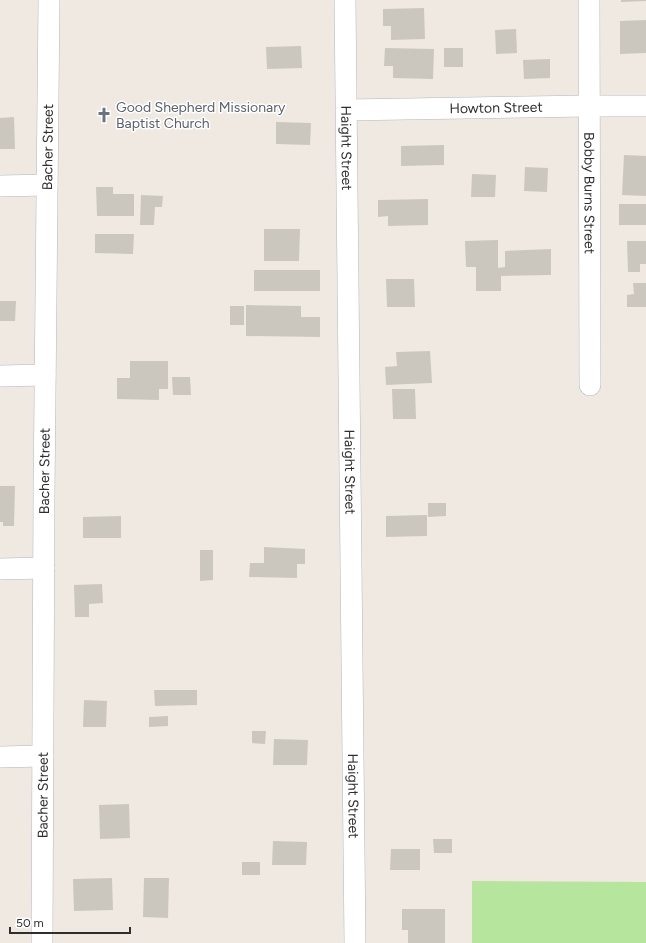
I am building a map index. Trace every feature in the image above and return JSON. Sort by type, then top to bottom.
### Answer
[{"type":"street","name":"Bacher Street","points":[[42,943],[48,0]]},
{"type":"street","name":"Haight Street","points":[[346,0],[355,943]]},
{"type":"street","name":"Bobby Burns Street","points":[[589,0],[590,385]]},
{"type":"street","name":"Howton Street","points":[[347,110],[646,106]]},
{"type":"street","points":[[0,186],[47,185]]},
{"type":"street","points":[[0,376],[45,375]]},
{"type":"street","points":[[0,569],[44,568]]},
{"type":"street","points":[[0,757],[43,756]]},
{"type":"green space","points":[[472,881],[646,882],[646,943],[472,943]]},
{"type":"building","points":[[621,0],[646,0],[646,1],[621,2]]},
{"type":"building","points":[[424,8],[425,39],[391,40],[391,26],[383,26],[383,9]]},
{"type":"building","points":[[646,20],[646,53],[620,54],[620,21]]},
{"type":"building","points":[[516,29],[517,53],[496,54],[495,30]]},
{"type":"building","points":[[301,46],[302,68],[267,69],[266,47]]},
{"type":"building","points":[[385,48],[434,49],[433,79],[393,78],[393,66],[384,66]]},
{"type":"building","points":[[444,48],[463,48],[463,67],[444,67]]},
{"type":"building","points":[[550,59],[550,78],[524,79],[523,60]]},
{"type":"building","points":[[14,117],[15,149],[0,149],[0,118]]},
{"type":"building","points":[[276,122],[311,123],[310,145],[276,144]]},
{"type":"building","points":[[444,145],[444,165],[401,166],[401,146]]},
{"type":"building","points":[[624,155],[646,156],[646,196],[622,195]]},
{"type":"building","points":[[525,167],[548,168],[547,192],[524,191]]},
{"type":"building","points":[[472,174],[496,175],[495,197],[471,197]]},
{"type":"building","points":[[96,187],[113,187],[113,194],[134,194],[134,216],[97,216]]},
{"type":"building","points":[[141,195],[163,196],[162,207],[155,207],[154,225],[140,225]]},
{"type":"building","points":[[428,199],[428,225],[388,226],[388,216],[378,217],[378,200]]},
{"type":"building","points":[[619,204],[646,204],[646,225],[619,225]]},
{"type":"building","points":[[264,229],[300,229],[299,261],[264,261]]},
{"type":"building","points":[[95,234],[134,234],[133,254],[95,253]]},
{"type":"building","points":[[498,240],[498,268],[505,267],[505,251],[551,249],[551,275],[501,276],[501,291],[476,291],[476,267],[466,267],[465,241]]},
{"type":"building","points":[[627,241],[646,241],[646,264],[640,264],[640,272],[628,272]]},
{"type":"building","points":[[254,270],[320,270],[320,291],[254,291]]},
{"type":"building","points":[[386,279],[414,279],[415,307],[387,307]]},
{"type":"building","points":[[633,283],[646,283],[646,307],[627,307],[627,295],[634,294]]},
{"type":"building","points":[[0,301],[16,301],[15,321],[0,321]]},
{"type":"building","points":[[246,305],[301,306],[301,317],[320,317],[320,337],[246,336]]},
{"type":"building","points":[[230,306],[244,306],[244,325],[230,325]]},
{"type":"building","points":[[430,351],[432,383],[386,385],[385,367],[397,366],[396,352]]},
{"type":"building","points":[[130,361],[168,361],[168,389],[159,389],[159,400],[117,399],[117,378],[130,378]]},
{"type":"building","points":[[172,377],[190,377],[191,395],[173,395]]},
{"type":"building","points":[[392,389],[415,389],[416,419],[393,419]]},
{"type":"building","points":[[0,486],[15,486],[14,526],[3,526],[3,522],[0,522]]},
{"type":"building","points":[[428,503],[446,503],[446,516],[428,517]]},
{"type":"building","points":[[427,515],[427,536],[386,537],[386,516]]},
{"type":"building","points":[[121,516],[121,538],[83,538],[83,517]]},
{"type":"building","points":[[264,547],[305,549],[305,564],[297,564],[297,578],[249,577],[250,563],[264,563]]},
{"type":"building","points":[[200,550],[213,550],[213,580],[200,581]]},
{"type":"building","points":[[102,584],[103,603],[89,604],[89,617],[75,617],[74,585]]},
{"type":"building","points":[[154,690],[197,690],[197,705],[155,706]]},
{"type":"building","points":[[84,700],[107,701],[106,727],[83,727]]},
{"type":"building","points":[[168,716],[168,726],[149,727],[149,717]]},
{"type":"building","points":[[252,731],[266,731],[265,744],[252,743]]},
{"type":"building","points":[[274,739],[308,740],[307,765],[273,765]]},
{"type":"building","points":[[129,804],[130,838],[100,839],[99,805]]},
{"type":"building","points":[[433,839],[452,839],[452,853],[434,853]]},
{"type":"building","points":[[273,841],[307,842],[306,865],[272,865]]},
{"type":"building","points":[[391,849],[420,849],[420,870],[390,870]]},
{"type":"building","points":[[242,862],[260,862],[260,875],[242,875]]},
{"type":"building","points":[[112,878],[113,910],[74,911],[73,879]]},
{"type":"building","points":[[144,878],[169,878],[168,918],[143,917]]},
{"type":"building","points":[[402,909],[445,909],[445,943],[408,943],[408,930],[402,930]]},
{"type":"place","name":"Good Shepherd Missionary Baptist Church","points":[[104,115]]}]
